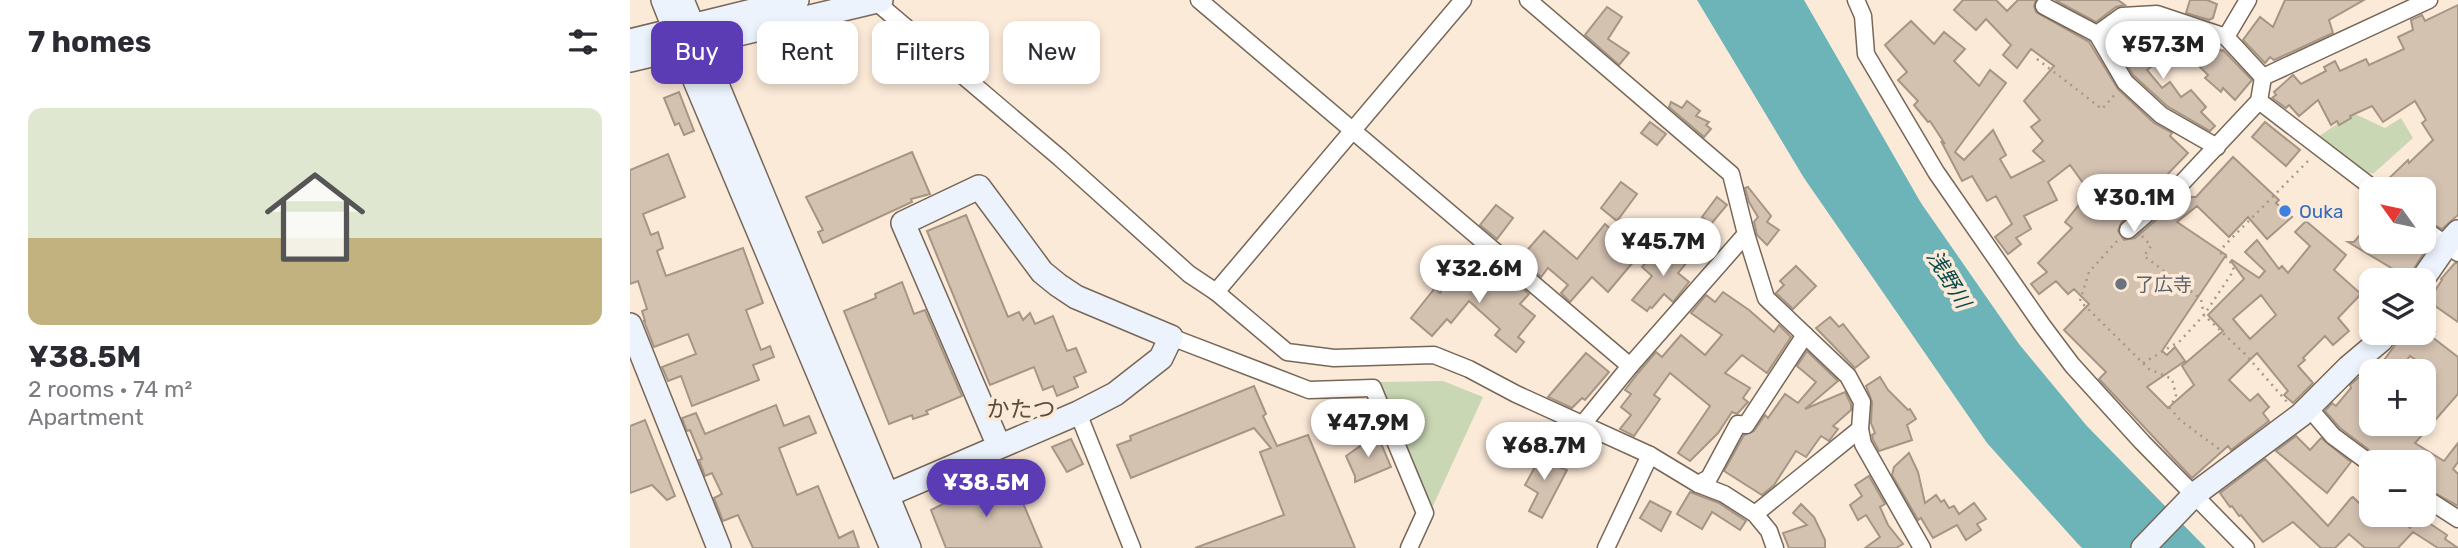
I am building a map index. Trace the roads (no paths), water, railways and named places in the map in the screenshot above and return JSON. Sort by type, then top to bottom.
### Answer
[{"type":"street","points":[[663,0],[676,21]]},
{"type":"street","points":[[682,0],[684,21]]},
{"type":"street","points":[[734,21],[797,0]]},
{"type":"street","points":[[1199,0],[1630,366]]},
{"type":"street","points":[[1216,292],[1463,0]]},
{"type":"street","points":[[1528,0],[1731,174],[1766,298],[1848,376],[1861,402],[1860,429],[1863,444],[1922,548]]},
{"type":"street","points":[[1856,0],[1863,16],[1866,54],[1936,172],[2042,325],[2072,365],[2192,498],[2246,548]]},
{"type":"street","points":[[2263,77],[2429,0]]},
{"type":"street","points":[[743,26],[878,1],[1189,274],[1216,292],[1287,352],[1334,358],[1434,355],[1469,369],[1650,455],[1698,484],[1724,494],[1755,514],[1769,531],[1775,548]]},
{"type":"street","points":[[2226,37],[2245,1]]},
{"type":"street","points":[[2042,2],[2096,34],[2125,82],[2161,115],[2217,147]]},
{"type":"street","points":[[2096,34],[2122,16],[2157,13],[2226,37],[2263,77]]},
{"type":"street","points":[[630,41],[651,40]]},
{"type":"street","points":[[630,60],[651,51]]},
{"type":"street","points":[[2128,230],[2180,185],[2259,102],[2263,77]]},
{"type":"street","points":[[706,84],[881,498],[909,548]]},
{"type":"street","points":[[2259,102],[2359,178]]},
{"type":"street","points":[[999,446],[903,223],[979,187],[1042,272],[1076,297],[1309,390],[1373,388],[1424,513],[1409,548]]},
{"type":"street","points":[[1582,425],[1746,234]]},
{"type":"street","points":[[2432,268],[2454,243],[2436,235]]},
{"type":"street","points":[[630,325],[719,548]]},
{"type":"street","points":[[1698,484],[1709,478],[1738,425],[1746,425],[1805,335]]},
{"type":"street","points":[[881,498],[1078,413],[1115,394],[1161,358],[1171,337]]},
{"type":"street","points":[[2143,548],[2192,498],[2305,411],[2375,345]]},
{"type":"street","points":[[2305,411],[2359,455]]},
{"type":"street","points":[[1078,413],[1132,548]]},
{"type":"street","points":[[1755,514],[1860,429]]},
{"type":"street","points":[[1606,548],[1650,455]]},
{"type":"street","points":[[881,498],[892,548]]},
{"type":"street","points":[[2436,504],[2458,518]]},
{"type":"water","name":"浅野川","points":[[1697,0],[1804,0],[1921,203],[2019,344],[2086,425],[2206,548],[2082,548],[2078,544],[1987,443],[1804,178]]},
{"type":"place","name":"Ouka","points":[[2285,211]]},
{"type":"place","name":"了広寺","points":[[2121,284]]},
{"type":"district","name":"かたつ","points":[[1021,409]]}]
